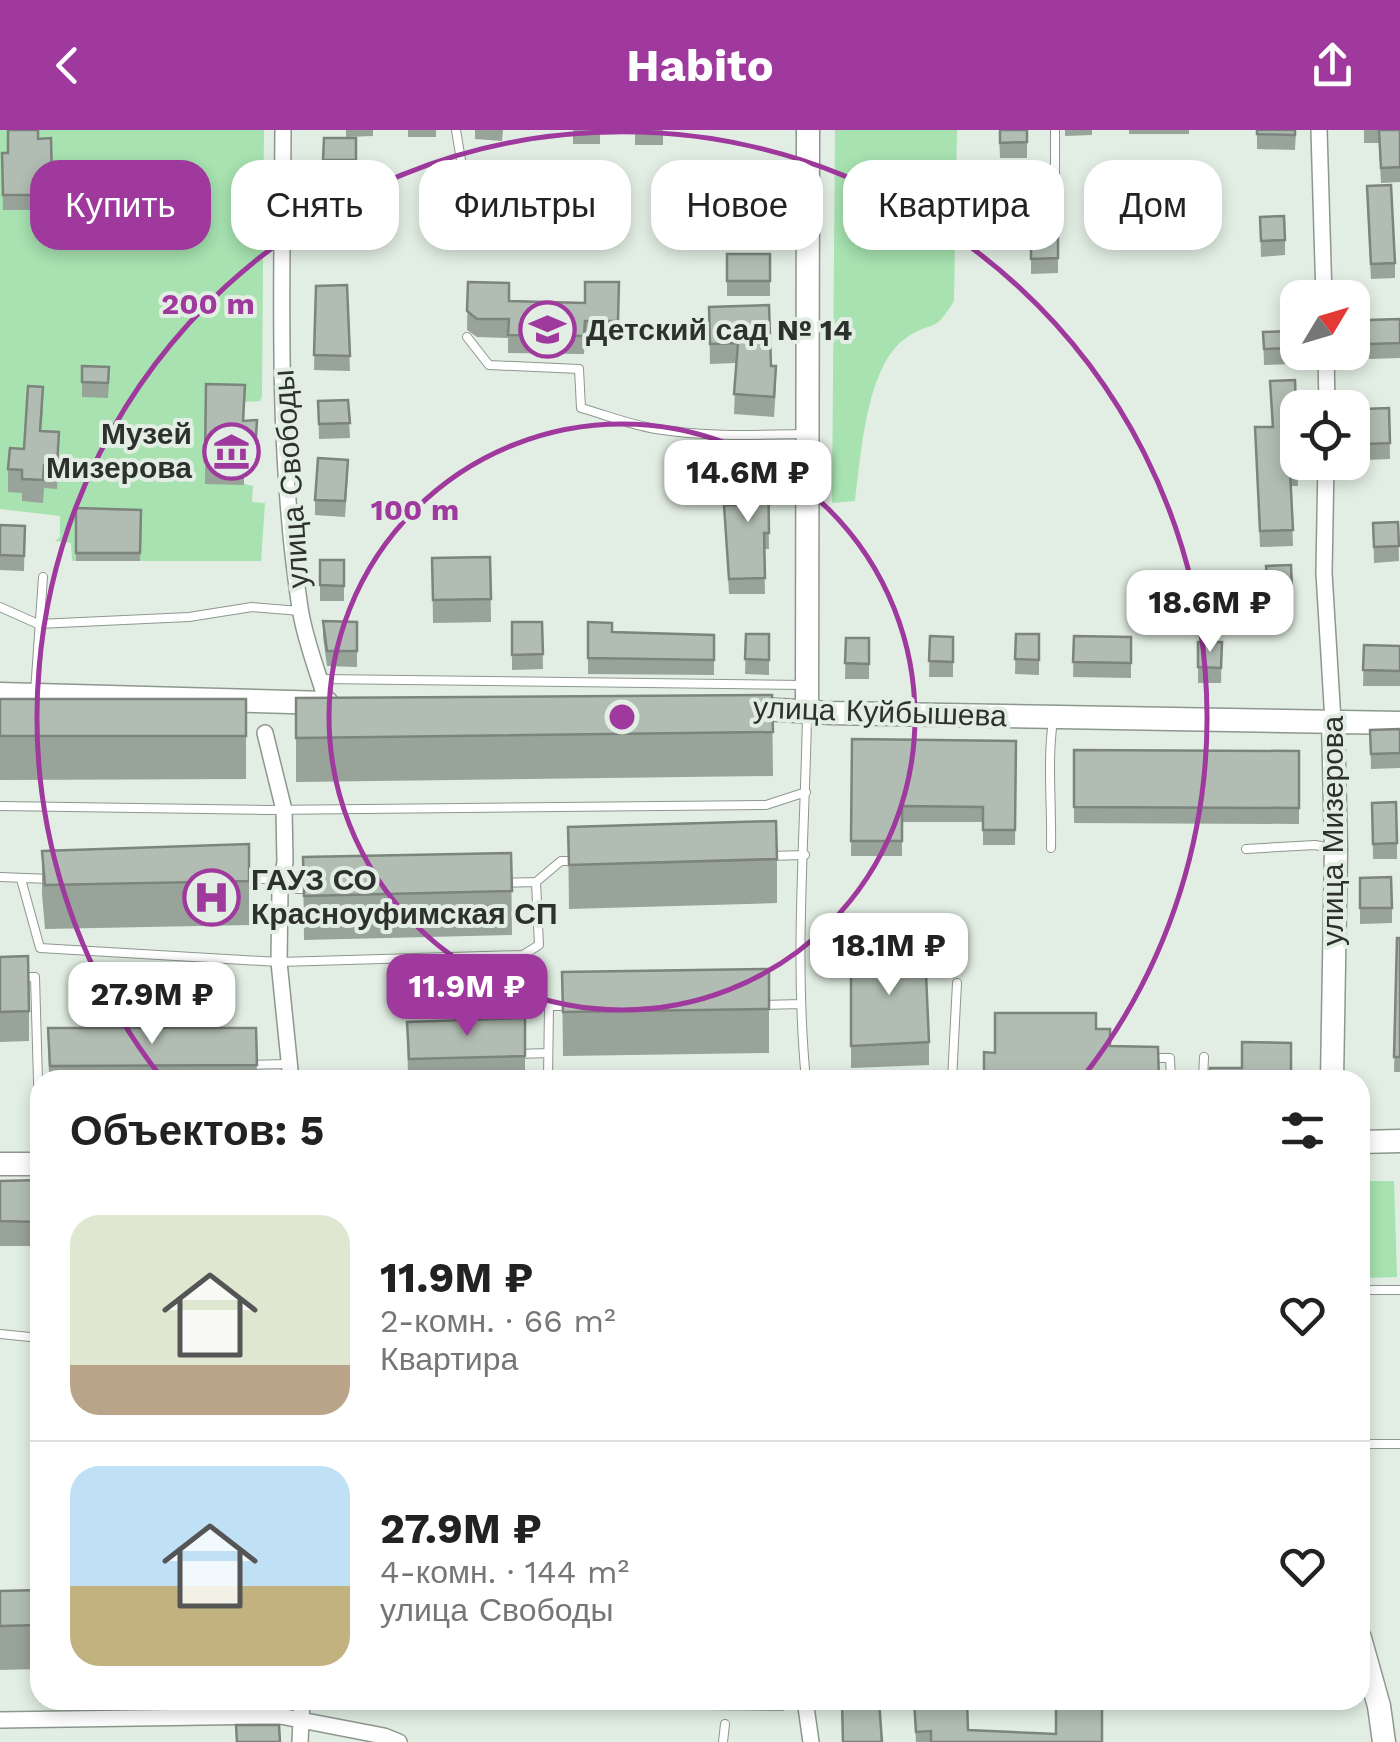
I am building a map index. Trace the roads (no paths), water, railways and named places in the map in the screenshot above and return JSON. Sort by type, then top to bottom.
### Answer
[{"type":"main road","points":[[807,697],[808,130]]},
{"type":"main road","points":[[0,694],[337,703]]},
{"type":"main road","name":"улица Куйбышева","points":[[718,708],[807,697],[832,713],[1400,723]]},
{"type":"main road","name":"улица Мизерова","points":[[1332,1070],[1336,849],[1333,721]]},
{"type":"main road","points":[[1370,1142],[1400,1141]]},
{"type":"main road","points":[[0,1164],[30,1164]]},
{"type":"main road","points":[[1370,1674],[1384,1742]]},
{"type":"street","name":"улица Свободы","points":[[284,130],[282,385],[300,610],[320,679],[337,703]]},
{"type":"street","points":[[1319,130],[1323,280]]},
{"type":"street","name":"улица Мизерова","points":[[1326,480],[1324,573],[1333,721]]},
{"type":"street","points":[[265,733],[284,810],[279,962],[291,1070]]},
{"type":"street","points":[[300,1742],[302,1710]]},
{"type":"street","points":[[806,1710],[811,1742]]},
{"type":"street","points":[[0,1720],[280,1716],[400,1742]]},
{"type":"lane","points":[[456,130],[461,160]]},
{"type":"lane","points":[[1054,130],[1054,160]]},
{"type":"lane","points":[[468,337],[489,366],[580,368],[581,408],[622,420],[654,429],[712,434],[809,434]]},
{"type":"lane","points":[[35,694],[43,577]]},
{"type":"lane","points":[[0,606],[38,624],[189,618],[252,607],[300,610]]},
{"type":"lane","points":[[320,679],[807,697],[800,922],[805,1070]]},
{"type":"lane","points":[[1051,848],[1049,747],[1053,716]]},
{"type":"lane","points":[[0,806],[284,810],[766,804],[806,792]]},
{"type":"lane","points":[[1246,848],[1314,845],[1336,849]]},
{"type":"lane","points":[[748,856],[805,855]]},
{"type":"lane","points":[[497,883],[536,882],[561,861],[580,860]]},
{"type":"lane","points":[[285,862],[303,861]]},
{"type":"lane","points":[[0,877],[59,879]]},
{"type":"lane","points":[[22,879],[40,948],[279,962],[523,955],[539,945],[536,882]]},
{"type":"lane","points":[[228,879],[266,880],[280,890],[320,888]]},
{"type":"lane","points":[[0,978],[36,977],[38,1070]]},
{"type":"lane","points":[[953,1070],[957,983]]},
{"type":"lane","points":[[744,1006],[800,1004]]},
{"type":"lane","points":[[548,1070],[549,1006],[588,1006]]},
{"type":"lane","points":[[511,1054],[548,1053]]},
{"type":"lane","points":[[1203,1070],[1204,1057]]},
{"type":"lane","points":[[1139,1058],[1170,1058],[1171,1070]]},
{"type":"lane","points":[[38,1064],[57,1064]]},
{"type":"lane","points":[[243,1064],[279,1070]]},
{"type":"lane","points":[[1370,1290],[1400,1290]]},
{"type":"lane","points":[[0,1334],[30,1337]]},
{"type":"lane","points":[[1370,1444],[1400,1444]]},
{"type":"lane","points":[[724,1724],[724,1742]]},
{"type":"place","name":"Детский сад № 14","points":[[547,330]]},
{"type":"place","name":"Музей Мизерова","points":[[231,451]]},
{"type":"place","name":"ГАУЗ СО Красноуфимская СП","points":[[212,897]]}]
